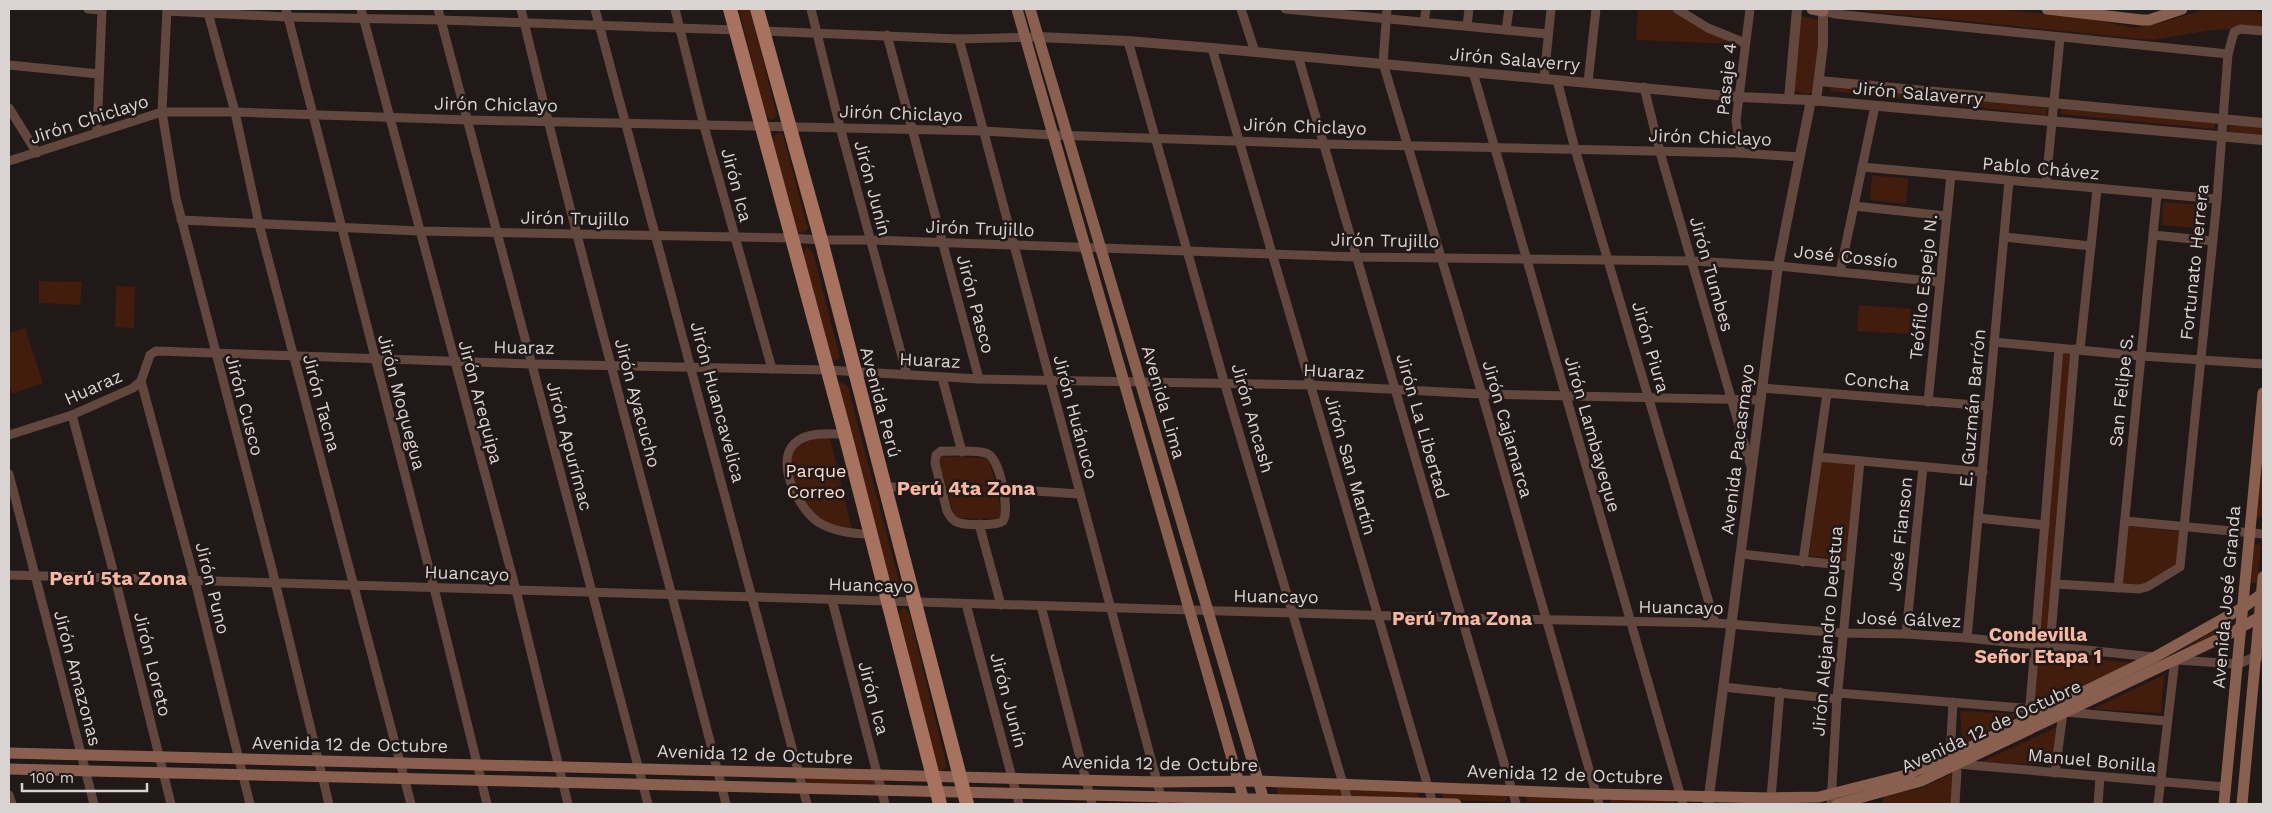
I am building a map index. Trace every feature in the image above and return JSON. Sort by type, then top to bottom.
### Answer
[{"type":"main road","points":[[730,9],[845,434],[886,602],[938,798]]},
{"type":"main road","name":"Avenida Perú","points":[[757,9],[821,240],[966,798]]},
{"type":"main road","name":"Avenida Lima","points":[[1017,9],[1244,801]]},
{"type":"main road","name":"Avenida Lima","points":[[1030,9],[1264,801]]},
{"type":"main road","points":[[2047,9],[2094,11],[2142,20],[2182,9]]},
{"type":"main road","name":"Avenida José Granda","points":[[2224,804],[2263,393]]},
{"type":"main road","name":"Avenida José Granda","points":[[2242,804],[2260,656],[2263,577]]},
{"type":"main road","name":"Avenida 12 de Octubre","points":[[1837,804],[1921,781],[2029,713],[2045,710],[2155,657],[2244,607],[2263,594]]},
{"type":"main road","name":"Avenida 12 de Octubre","points":[[9,753],[933,777],[1157,782],[1258,781],[1511,790],[1597,799],[1831,799],[1953,762],[2242,627],[2262,615]]},
{"type":"main road","name":"Avenida 12 de Octubre","points":[[9,769],[802,788],[882,791],[938,798],[1456,804]]},
{"type":"street","points":[[88,9],[102,9],[97,133]]},
{"type":"street","name":"Jirón Arequipa","points":[[361,9],[453,362],[516,590],[568,804]]},
{"type":"street","name":"Jirón Apurímac","points":[[438,9],[648,804]]},
{"type":"street","name":"Jirón Ayacucho","points":[[521,9],[548,122],[674,595],[726,804]]},
{"type":"street","name":"Jirón Huancavelica","points":[[595,9],[807,804]]},
{"type":"street","name":"Jirón Ica","points":[[675,9],[704,126],[772,370]]},
{"type":"street","name":"Jirón Junín","points":[[811,9],[840,127],[907,375]]},
{"type":"street","points":[[1242,9],[1255,52]]},
{"type":"street","points":[[1285,9],[1387,13],[1424,22],[1548,34]]},
{"type":"street","points":[[1424,22],[1426,9]]},
{"type":"street","points":[[1467,26],[1469,9]]},
{"type":"street","points":[[1506,30],[1509,9]]},
{"type":"street","points":[[1544,78],[1551,9]]},
{"type":"street","points":[[1588,82],[1596,9]]},
{"type":"street","points":[[1676,9],[1708,28],[1745,43]]},
{"type":"street","name":"Pasaje 4","points":[[1741,153],[1736,121],[1750,9]]},
{"type":"street","points":[[1789,99],[1797,9]]},
{"type":"street","points":[[1819,9],[1835,14],[2228,54]]},
{"type":"street","name":"Avenida Pacasmayo","points":[[1709,800],[1778,266],[1799,157],[1820,81],[1824,24],[1819,9]]},
{"type":"street","points":[[167,10],[286,13],[363,19],[736,30]]},
{"type":"street","name":"Jirón Cusco","points":[[167,10],[162,112],[169,166],[181,220],[320,761],[329,804]]},
{"type":"street","name":"Jirón Tacna","points":[[208,12],[292,355],[411,804]]},
{"type":"street","name":"Jirón Moquegua","points":[[286,13],[434,588],[487,804]]},
{"type":"street","points":[[1383,64],[1387,13]]},
{"type":"street","name":"Fortunato Herrera","points":[[2056,584],[2139,589],[2147,587],[2176,571],[2182,560],[2217,199],[2228,54],[2234,32],[2240,29],[2263,32]]},
{"type":"street","name":"Jirón Salaverry","points":[[762,31],[959,39],[1039,37],[1128,41],[1738,97],[1814,100],[2263,140]]},
{"type":"street","name":"Jirón Pasco","points":[[887,35],[980,378]]},
{"type":"street","points":[[2046,184],[2060,38]]},
{"type":"street","name":"Jirón Huánuco","points":[[959,39],[1162,801]]},
{"type":"street","name":"Jirón Ancash","points":[[1128,41],[1225,385],[1294,613],[1348,803]]},
{"type":"street","name":"Jirón San Martín","points":[[1212,48],[1433,804]]},
{"type":"street","name":"Jirón La Libertad","points":[[1298,56],[1358,256],[1395,390],[1516,804]]},
{"type":"street","name":"Jirón Cajamarca","points":[[1383,64],[1482,394],[1597,799]]},
{"type":"street","points":[[9,65],[99,74]]},
{"type":"street","name":"Jirón Lambayeque","points":[[1473,72],[1525,259],[1632,622],[1682,800]]},
{"type":"street","name":"Jirón Piura","points":[[1557,80],[1575,149],[1715,623]]},
{"type":"street","name":"Jirón Salaverry","points":[[1820,81],[2263,123]]},
{"type":"street","name":"Jirón Tumbes","points":[[1644,87],[1660,152],[1752,470]]},
{"type":"street","points":[[1840,272],[1875,106]]},
{"type":"street","points":[[9,108],[37,152]]},
{"type":"street","name":"Jirón Chiclayo","points":[[9,161],[162,112],[389,116],[548,122],[624,122],[704,126],[840,127],[1323,144],[1741,153],[1799,157]]},
{"type":"street","name":"Pablo Chávez","points":[[1862,167],[2217,199]]},
{"type":"street","name":"Teófilo Espejo N.","points":[[1928,402],[1951,175]]},
{"type":"street","name":"E. Guzmán Barrón","points":[[1967,638],[2009,181]]},
{"type":"street","points":[[2050,647],[2078,350],[2097,189]]},
{"type":"street","name":"San Felipe S.","points":[[2118,588],[2157,195]]},
{"type":"street","points":[[1854,206],[1947,216]]},
{"type":"street","name":"Jirón Trujillo","points":[[181,220],[419,231],[735,236],[943,244],[1101,247],[1188,252],[1609,262],[1692,261],[1778,266]]},
{"type":"street","points":[[2153,235],[2212,241]]},
{"type":"street","points":[[2004,238],[2091,246]]},
{"type":"street","name":"José Cossío","points":[[1778,266],[1940,282]]},
{"type":"street","points":[[1994,342],[2141,356],[2263,364]]},
{"type":"street","points":[[1723,686],[1837,696],[1953,702],[2029,713],[2036,646],[2058,348]]},
{"type":"street","name":"Huaraz","points":[[9,435],[72,415],[123,394],[141,381],[152,352],[292,355],[453,362],[827,370],[942,377],[1225,385],[1311,385],[1482,394],[1564,394],[1761,400]]},
{"type":"street","points":[[942,377],[962,452]]},
{"type":"street","name":"Jirón Puno","points":[[141,381],[196,581],[250,804]]},
{"type":"street","name":"Concha","points":[[1762,388],[1988,406]]},
{"type":"street","points":[[1803,562],[1827,393]]},
{"type":"street","name":"Jirón Loreto","points":[[72,415],[171,804]]},
{"type":"street","points":[[845,434],[813,435],[798,441],[792,446],[789,454],[789,477],[792,488],[802,507],[819,522],[846,533],[870,534]]},
{"type":"street","points":[[941,451],[962,452],[984,453],[991,456],[997,466],[1007,508],[1003,521],[997,524],[979,524],[961,523],[953,520],[948,511],[935,466],[936,455],[941,451]]},
{"type":"street","points":[[1818,457],[1982,472]]},
{"type":"street","name":"Jirón Alejandro Deustua","points":[[1831,799],[1842,633],[1860,461]]},
{"type":"street","name":"José Fianson","points":[[1906,634],[1923,467]]},
{"type":"street","name":"Jirón Amazonas","points":[[9,474],[94,804]]},
{"type":"street","points":[[884,486],[941,487]]},
{"type":"street","points":[[1002,489],[1080,494]]},
{"type":"street","points":[[1978,518],[2045,525]]},
{"type":"street","points":[[2125,521],[2263,534]]},
{"type":"street","points":[[979,524],[1000,605]]},
{"type":"street","points":[[1741,554],[1849,566]]},
{"type":"street","name":"Huancayo","points":[[9,575],[886,602],[1733,624]]},
{"type":"street","name":"Jirón Ica","points":[[832,600],[885,804]]},
{"type":"street","name":"Jirón Junín","points":[[966,604],[1018,799]]},
{"type":"street","points":[[1041,606],[1091,800]]},
{"type":"street","name":"José Gálvez","points":[[1733,624],[1842,633],[1906,634],[1967,638],[2238,664]]},
{"type":"street","points":[[2238,664],[2260,656]]},
{"type":"street","points":[[2158,804],[2174,659]]},
{"type":"street","points":[[1771,798],[1780,692]]},
{"type":"street","points":[[1953,702],[1953,762],[1957,772],[1955,804]]},
{"type":"street","points":[[2045,710],[2166,721]]},
{"type":"street","points":[[2055,773],[2062,712]]},
{"type":"street","name":"Manuel Bonilla","points":[[1953,762],[2055,773],[2225,787]]},
{"type":"street","points":[[2098,804],[2100,777]]},
{"type":"street","points":[[9,795],[12,804]]},
{"type":"green space","points":[[739,9],[750,9],[777,116],[772,120],[766,117]]},
{"type":"green space","points":[[1638,9],[1669,9],[1732,44],[1636,40]]},
{"type":"green space","points":[[1846,9],[1997,9],[2088,18],[2133,28],[2164,22],[2202,10],[2255,11],[2263,13],[2263,27],[2212,30],[2151,40]]},
{"type":"green space","points":[[1801,16],[1822,21],[1816,92],[1805,94],[1793,90]]},
{"type":"green space","points":[[1831,85],[2047,108],[2047,115],[1831,91]]},
{"type":"green space","points":[[2062,108],[2215,123],[2215,129],[2060,114]]},
{"type":"green space","points":[[2229,124],[2263,127],[2263,135],[2228,132]]},
{"type":"green space","points":[[780,132],[783,135],[808,229],[803,233],[797,232],[773,140],[774,136]]},
{"type":"green space","points":[[1872,175],[1908,179],[1906,204],[1870,200]]},
{"type":"green space","points":[[2163,202],[2207,205],[2205,229],[2162,225]]},
{"type":"green space","points":[[807,247],[813,252],[840,358],[832,362],[803,254]]},
{"type":"green space","points":[[39,281],[82,282],[80,305],[39,303]]},
{"type":"green space","points":[[116,286],[135,287],[134,328],[115,327]]},
{"type":"green space","points":[[1859,305],[1911,309],[1909,334],[1857,331]]},
{"type":"green space","points":[[25,328],[43,383],[12,394],[9,383],[9,333]]},
{"type":"green space","points":[[2061,350],[2072,352],[2048,639],[2040,639]]},
{"type":"green space","points":[[842,382],[848,387],[902,592],[897,596],[891,593],[839,385]]},
{"type":"green space","name":"Parque Correo","points":[[811,438],[830,438],[852,530],[839,528],[820,520],[809,512],[801,502],[790,463],[793,452],[797,447]]},
{"type":"green space","points":[[2263,451],[2263,518],[2257,517]]},
{"type":"green space","points":[[941,456],[984,458],[990,462],[1002,514],[999,519],[960,518],[954,515],[939,460]]},
{"type":"green space","points":[[1822,459],[1857,463],[1848,560],[1809,556]]},
{"type":"green space","points":[[2129,526],[2182,532],[2177,565],[2142,586],[2125,586],[2123,583]]},
{"type":"green space","points":[[2254,544],[2261,545],[2257,583],[2251,583]]},
{"type":"green space","points":[[903,607],[909,613],[947,767],[941,771],[936,768],[899,614]]},
{"type":"green space","points":[[2230,621],[2231,628],[2184,650],[2185,648]]},
{"type":"green space","points":[[2038,652],[2131,663],[2046,705],[2035,701]]},
{"type":"green space","points":[[2164,675],[2161,713],[2092,709]]},
{"type":"green space","points":[[1960,711],[2021,714],[1962,744]]},
{"type":"green space","points":[[2059,726],[2053,765],[1981,762]]},
{"type":"green space","points":[[1955,772],[1954,804],[1883,804],[1883,796],[1922,788]]},
{"type":"green space","points":[[806,774],[876,776],[878,786],[807,784]]},
{"type":"green space","points":[[1276,787],[1417,791],[1419,799],[1278,794]]},
{"type":"green space","points":[[1442,792],[1506,794],[1508,797],[1505,802],[1443,800]]},
{"type":"green space","points":[[1526,796],[1591,799],[1591,802],[1527,802]]},
{"type":"green space","points":[[1610,798],[1674,800],[1675,804],[1611,804]]},
{"type":"district","name":"Perú 4ta Zona","points":[[966,488]]},
{"type":"district","name":"Perú 5ta Zona","points":[[118,578]]},
{"type":"district","name":"Perú 7ma Zona","points":[[1462,618]]},
{"type":"district","name":"Condevilla Señor Etapa 1","points":[[2038,645]]}]
